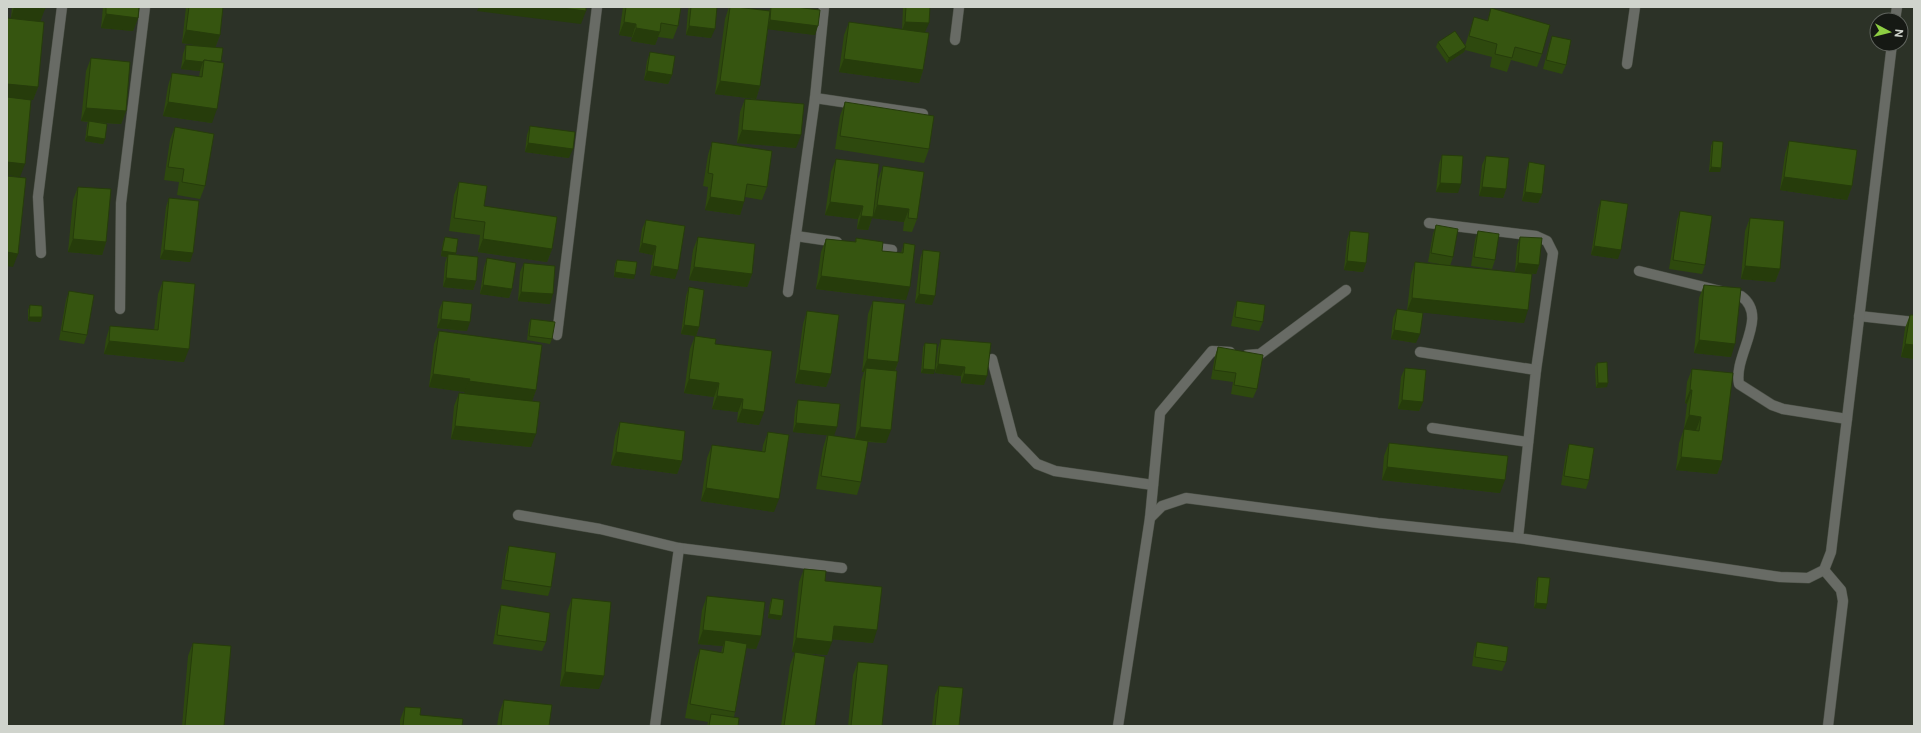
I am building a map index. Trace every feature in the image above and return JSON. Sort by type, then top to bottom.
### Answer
[{"type":"street","points":[[41,253],[38,197],[62,7]]},
{"type":"street","points":[[120,309],[121,203],[145,7]]},
{"type":"street","points":[[557,335],[597,7]]},
{"type":"street","points":[[788,292],[815,98],[824,7]]},
{"type":"street","points":[[955,40],[959,7]]},
{"type":"street","points":[[1627,64],[1635,7]]},
{"type":"street","points":[[1150,518],[1162,506],[1186,498],[1378,523],[1518,538],[1780,577],[1808,578],[1824,570],[1831,552],[1891,52]]},
{"type":"street","points":[[815,98],[923,114]]},
{"type":"street","points":[[1429,223],[1536,236],[1547,241],[1553,253],[1536,370],[1518,538]]},
{"type":"street","points":[[796,236],[892,250]]},
{"type":"street","points":[[1639,271],[1741,296],[1748,300],[1753,312],[1753,322],[1737,374],[1739,384],[1772,405],[1783,409],[1847,419]]},
{"type":"street","points":[[1118,726],[1150,518],[1160,413],[1212,351],[1217,350],[1256,356],[1346,290]]},
{"type":"street","points":[[1859,316],[1914,322]]},
{"type":"street","points":[[1420,352],[1536,370]]},
{"type":"street","points":[[992,359],[1013,438],[1037,464],[1055,471],[1153,486]]},
{"type":"street","points":[[1432,428],[1528,442]]},
{"type":"street","points":[[518,515],[600,529],[679,548],[842,568]]},
{"type":"street","points":[[655,726],[679,548]]},
{"type":"street","points":[[1824,570],[1841,590],[1843,601],[1828,726]]},
{"type":"building","points":[[32,7],[45,7],[45,9]]},
{"type":"building","points":[[106,7],[139,7],[138,18],[106,14]]},
{"type":"building","points":[[189,7],[223,7],[220,35],[186,30]]},
{"type":"building","points":[[554,7],[586,7],[586,11]]},
{"type":"building","points":[[626,7],[681,7],[678,26],[661,23],[660,32],[636,28],[636,24],[624,22]]},
{"type":"building","points":[[691,7],[717,7],[715,29],[689,26]]},
{"type":"building","points":[[730,7],[770,11],[760,86],[720,81]]},
{"type":"building","points":[[771,7],[795,7],[820,10],[818,26],[770,20]]},
{"type":"building","points":[[906,7],[930,7],[929,23],[905,22]]},
{"type":"building","points":[[1491,8],[1550,25],[1542,54],[1515,47],[1512,58],[1495,54],[1497,44],[1469,36],[1474,17],[1488,21]]},
{"type":"building","points":[[7,18],[44,22],[38,87],[7,84]]},
{"type":"building","points":[[849,22],[929,33],[923,70],[844,59]]},
{"type":"building","points":[[1455,31],[1466,47],[1449,58],[1438,42]]},
{"type":"building","points":[[1552,36],[1571,40],[1566,65],[1546,60]]},
{"type":"building","points":[[186,45],[223,48],[221,62],[185,60]]},
{"type":"building","points":[[650,52],[675,56],[672,75],[647,71]]},
{"type":"building","points":[[91,58],[130,62],[126,111],[86,108]]},
{"type":"building","points":[[204,60],[224,63],[217,109],[168,102],[172,73],[202,77]]},
{"type":"building","points":[[7,97],[31,100],[25,164],[7,162]]},
{"type":"building","points":[[745,99],[804,104],[801,135],[742,130]]},
{"type":"building","points":[[845,102],[934,116],[929,149],[840,136]]},
{"type":"building","points":[[89,121],[107,124],[105,139],[87,136]]},
{"type":"building","points":[[530,126],[575,132],[573,149],[528,143]]},
{"type":"building","points":[[175,127],[214,134],[205,186],[182,182],[184,169],[168,167]]},
{"type":"building","points":[[1713,141],[1723,142],[1721,168],[1711,167]]},
{"type":"building","points":[[1789,141],[1857,150],[1852,186],[1784,177]]},
{"type":"building","points":[[712,142],[772,151],[767,187],[747,184],[744,202],[710,197],[713,174],[708,173]]},
{"type":"building","points":[[1442,155],[1463,156],[1461,184],[1440,183]]},
{"type":"building","points":[[1486,156],[1509,158],[1506,189],[1482,187]]},
{"type":"building","points":[[836,159],[879,164],[873,217],[861,216],[863,206],[830,202]]},
{"type":"building","points":[[1529,162],[1545,165],[1542,194],[1525,192]]},
{"type":"building","points":[[883,166],[924,172],[917,219],[908,218],[909,209],[877,205]]},
{"type":"building","points":[[7,176],[26,178],[18,254],[7,252]]},
{"type":"building","points":[[459,182],[487,186],[484,206],[557,217],[552,249],[483,239],[485,222],[454,218]]},
{"type":"building","points":[[78,187],[111,189],[106,242],[73,239]]},
{"type":"building","points":[[169,198],[199,201],[193,253],[164,250]]},
{"type":"building","points":[[1601,200],[1628,204],[1621,250],[1594,246]]},
{"type":"building","points":[[1680,211],[1712,216],[1705,265],[1673,260]]},
{"type":"building","points":[[1750,218],[1784,221],[1780,269],[1745,266]]},
{"type":"building","points":[[646,220],[685,226],[678,270],[653,266],[656,246],[642,243]]},
{"type":"building","points":[[1436,225],[1458,229],[1453,257],[1431,253]]},
{"type":"building","points":[[1350,231],[1369,233],[1366,263],[1347,261]]},
{"type":"building","points":[[1478,231],[1499,234],[1495,260],[1474,257]]},
{"type":"building","points":[[445,237],[458,239],[456,253],[442,251]]},
{"type":"building","points":[[698,237],[755,244],[752,274],[694,267]]},
{"type":"building","points":[[1520,237],[1542,238],[1539,265],[1518,263]]},
{"type":"building","points":[[856,238],[883,242],[882,251],[903,253],[904,243],[915,245],[910,287],[821,276],[826,239],[856,242]]},
{"type":"building","points":[[923,250],[940,252],[935,296],[919,294]]},
{"type":"building","points":[[448,254],[478,257],[476,281],[446,278]]},
{"type":"building","points":[[487,258],[516,263],[512,289],[483,285]]},
{"type":"building","points":[[617,260],[637,262],[635,275],[615,272]]},
{"type":"building","points":[[1415,262],[1532,274],[1528,310],[1412,298]]},
{"type":"building","points":[[524,263],[555,266],[553,294],[521,292]]},
{"type":"building","points":[[163,281],[195,284],[189,349],[109,341],[110,326],[158,330]]},
{"type":"building","points":[[1704,285],[1741,288],[1735,344],[1699,340]]},
{"type":"building","points":[[689,287],[704,290],[699,327],[684,325]]},
{"type":"building","points":[[69,291],[94,295],[87,335],[62,331]]},
{"type":"building","points":[[443,301],[472,304],[470,322],[441,319]]},
{"type":"building","points":[[873,301],[905,304],[898,362],[867,359]]},
{"type":"building","points":[[1237,301],[1265,305],[1263,322],[1235,317]]},
{"type":"building","points":[[30,305],[42,306],[42,317],[29,317]]},
{"type":"building","points":[[1397,309],[1423,313],[1420,334],[1394,330]]},
{"type":"building","points":[[807,311],[839,315],[831,374],[799,370]]},
{"type":"building","points":[[1910,315],[1914,315],[1914,345],[1905,344]]},
{"type":"building","points":[[531,319],[555,322],[552,339],[529,336]]},
{"type":"building","points":[[439,331],[542,345],[536,390],[469,381],[470,379],[433,374]]},
{"type":"building","points":[[695,336],[716,339],[715,344],[772,351],[764,412],[742,409],[743,399],[717,396],[719,383],[689,379]]},
{"type":"building","points":[[941,339],[991,343],[987,376],[964,374],[965,367],[938,364]]},
{"type":"building","points":[[925,343],[937,344],[935,370],[923,369]]},
{"type":"building","points":[[1218,347],[1263,355],[1257,389],[1234,385],[1236,373],[1214,370]]},
{"type":"building","points":[[1607,362],[1608,383],[1598,383],[1597,363]]},
{"type":"building","points":[[866,368],[897,371],[891,430],[860,427]]},
{"type":"building","points":[[1405,368],[1426,370],[1423,402],[1402,400]]},
{"type":"building","points":[[1692,369],[1733,373],[1722,461],[1681,457],[1684,429],[1699,431],[1701,417],[1689,415],[1692,390],[1690,390]]},
{"type":"building","points":[[459,393],[540,402],[536,434],[455,426]]},
{"type":"building","points":[[798,400],[840,404],[837,427],[796,423]]},
{"type":"building","points":[[620,422],[685,431],[682,461],[616,452]]},
{"type":"building","points":[[768,432],[789,435],[779,499],[706,488],[712,445],[765,452]]},
{"type":"building","points":[[828,435],[868,441],[861,482],[821,476]]},
{"type":"building","points":[[1389,443],[1508,456],[1505,480],[1387,467]]},
{"type":"building","points":[[1569,444],[1594,448],[1589,480],[1564,476]]},
{"type":"building","points":[[509,546],[556,553],[551,587],[504,580]]},
{"type":"building","points":[[804,569],[826,571],[825,581],[882,587],[877,630],[834,626],[832,642],[796,638]]},
{"type":"building","points":[[1538,577],[1550,578],[1547,604],[1536,603]]},
{"type":"building","points":[[707,596],[765,602],[761,636],[703,630]]},
{"type":"building","points":[[572,598],[611,602],[604,676],[565,672]]},
{"type":"building","points":[[772,598],[784,600],[782,616],[769,614]]},
{"type":"building","points":[[501,605],[550,613],[546,642],[497,635]]},
{"type":"building","points":[[725,640],[747,644],[735,712],[690,704],[700,649],[723,653]]},
{"type":"building","points":[[1477,642],[1508,647],[1506,662],[1475,657]]},
{"type":"building","points":[[193,643],[231,646],[224,726],[185,726]]},
{"type":"building","points":[[795,652],[825,657],[815,726],[784,726]]},
{"type":"building","points":[[858,662],[888,665],[882,726],[851,726]]},
{"type":"building","points":[[939,686],[963,688],[959,726],[935,726]]},
{"type":"building","points":[[504,700],[552,705],[549,726],[501,726]]},
{"type":"building","points":[[405,707],[421,708],[420,715],[463,719],[462,726],[403,726]]},
{"type":"building","points":[[711,714],[739,718],[738,726],[709,726]]}]
